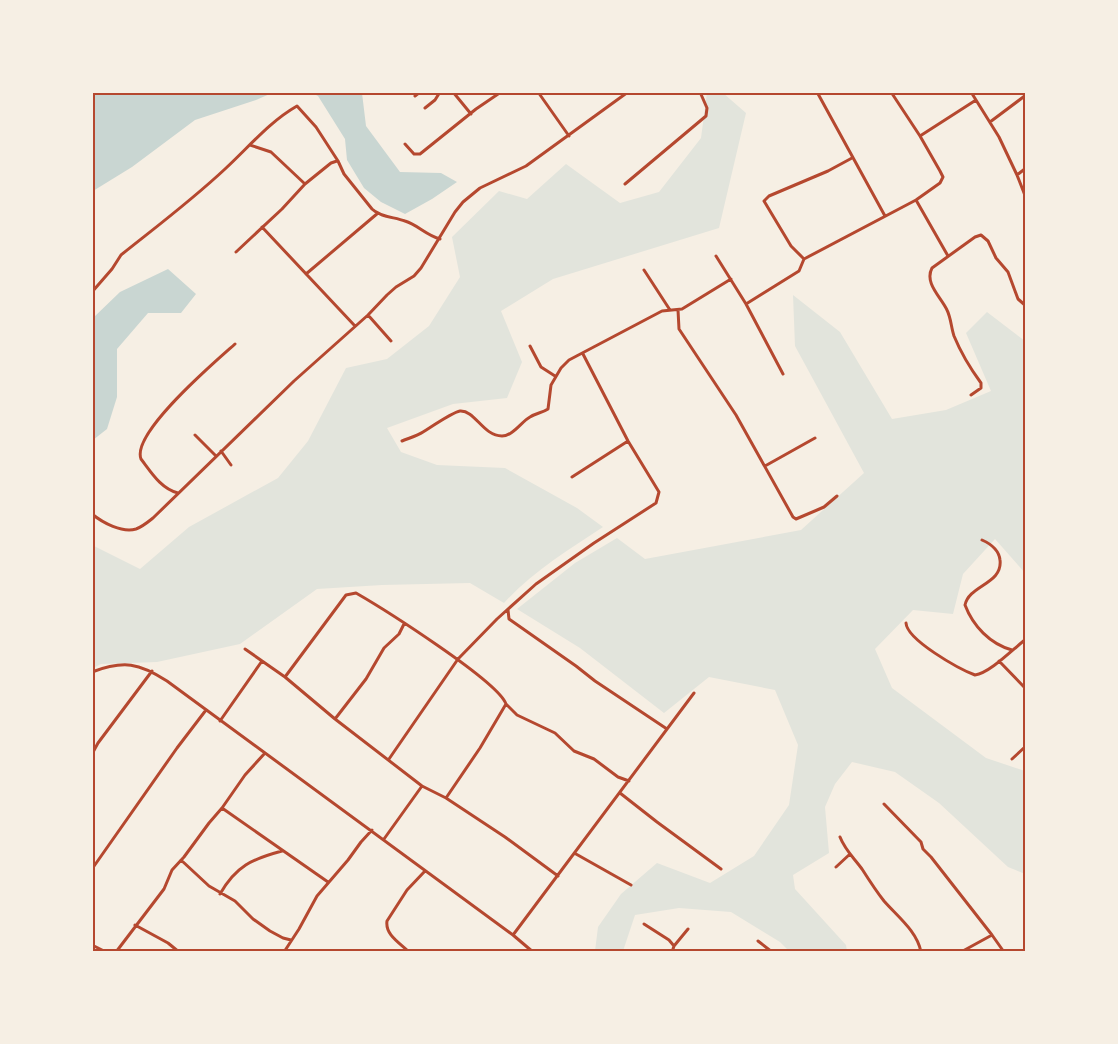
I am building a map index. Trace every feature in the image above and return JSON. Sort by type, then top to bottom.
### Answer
[{"type":"street","points":[[416,96],[420,92]]},
{"type":"street","points":[[425,108],[435,100],[440,92]]},
{"type":"street","points":[[453,92],[471,114]]},
{"type":"street","points":[[405,144],[414,154],[420,154],[501,92]]},
{"type":"street","points":[[538,92],[569,136]]},
{"type":"street","points":[[92,514],[111,525],[130,530],[153,518],[294,381],[368,315],[396,287],[414,276],[463,202],[480,188],[526,166],[628,92]]},
{"type":"street","points":[[625,184],[706,116],[707,108],[700,92]]},
{"type":"street","points":[[817,92],[885,216]]},
{"type":"street","points":[[746,304],[799,271],[804,259],[916,200],[940,183],[943,177],[920,136],[891,92]]},
{"type":"street","points":[[971,92],[990,122],[1017,175],[1026,198]]},
{"type":"street","points":[[990,122],[1026,95]]},
{"type":"street","points":[[920,136],[976,100]]},
{"type":"street","points":[[92,292],[122,255],[203,189],[270,125],[297,106],[316,128],[357,192],[378,213],[405,221],[430,236],[440,239]]},
{"type":"street","points":[[250,144],[271,152],[305,184]]},
{"type":"street","points":[[804,259],[791,246],[764,201],[769,196],[828,171],[852,158]]},
{"type":"street","points":[[236,252],[282,210],[305,184],[331,163],[338,161]]},
{"type":"street","points":[[1017,175],[1026,168]]},
{"type":"street","points":[[916,200],[948,256]]},
{"type":"street","points":[[306,274],[378,213]]},
{"type":"street","points":[[262,227],[355,326]]},
{"type":"street","points":[[972,395],[980,388],[981,383],[961,351],[948,311],[930,280],[932,268],[975,237],[981,235],[988,242],[996,258],[1008,272],[1018,299],[1026,306]]},
{"type":"street","points":[[716,256],[746,304],[782,374]]},
{"type":"street","points":[[644,270],[671,310]]},
{"type":"street","points":[[402,441],[421,433],[441,420],[463,411],[472,416],[491,434],[503,436],[511,433],[533,415],[548,409],[549,391],[555,376],[565,363],[662,311],[678,310],[731,278]]},
{"type":"street","points":[[678,310],[679,330],[736,415],[793,517],[796,519],[824,507],[837,496]]},
{"type":"street","points":[[368,315],[392,341]]},
{"type":"street","points":[[178,493],[163,486],[141,459],[140,454],[144,439],[182,392],[235,344]]},
{"type":"street","points":[[530,346],[541,367],[555,376]]},
{"type":"street","points":[[389,759],[458,659],[508,610],[536,584],[594,543],[656,504],[659,492],[628,441],[583,354]]},
{"type":"street","points":[[195,435],[216,456]]},
{"type":"street","points":[[765,466],[815,438]]},
{"type":"street","points":[[572,477],[628,441]]},
{"type":"street","points":[[221,451],[232,465]]},
{"type":"street","points":[[982,540],[992,546],[998,553],[1000,561],[999,570],[993,578],[968,597],[965,605],[969,616],[986,635],[1002,647],[1012,650]]},
{"type":"street","points":[[286,677],[346,595],[356,593],[458,659],[496,690],[517,715],[555,733],[574,751],[594,759],[618,777],[629,781]]},
{"type":"street","points":[[508,610],[509,619],[667,729]]},
{"type":"street","points":[[906,623],[908,631],[932,651],[975,675],[981,674],[1026,639]]},
{"type":"street","points":[[335,720],[366,679],[384,648],[398,634],[404,624]]},
{"type":"street","points":[[245,649],[286,677],[335,720],[389,759],[422,786],[446,798],[505,837],[558,876]]},
{"type":"street","points":[[220,720],[262,661]]},
{"type":"street","points":[[999,661],[1026,689]]},
{"type":"street","points":[[92,672],[134,664],[152,671],[372,830],[533,952]]},
{"type":"street","points":[[92,754],[98,743],[152,671]]},
{"type":"street","points":[[513,935],[576,854],[694,693]]},
{"type":"street","points":[[446,798],[480,748],[506,704]]},
{"type":"street","points":[[92,869],[206,710]]},
{"type":"street","points":[[1012,758],[1026,746]]},
{"type":"street","points":[[116,952],[164,889],[172,870],[222,808],[245,775],[265,754]]},
{"type":"street","points":[[384,839],[422,786]]},
{"type":"street","points":[[620,793],[721,869]]},
{"type":"street","points":[[884,804],[921,842],[923,849],[1004,952]]},
{"type":"street","points":[[222,808],[328,882]]},
{"type":"street","points":[[284,952],[317,896],[372,830]]},
{"type":"street","points":[[840,837],[845,848],[886,903],[907,926],[920,945],[921,952]]},
{"type":"street","points":[[220,894],[228,879],[243,866],[262,856],[282,851]]},
{"type":"street","points":[[576,854],[631,886]]},
{"type":"street","points":[[836,868],[850,854]]},
{"type":"street","points":[[181,860],[209,886],[235,901],[253,919],[270,931],[291,940]]},
{"type":"street","points":[[409,952],[392,937],[388,930],[387,921],[407,890],[425,871]]},
{"type":"street","points":[[644,924],[669,940],[674,946]]},
{"type":"street","points":[[135,926],[168,943],[179,952]]},
{"type":"street","points":[[672,952],[674,946],[688,930]]},
{"type":"street","points":[[961,952],[992,935]]},
{"type":"street","points":[[758,941],[772,952]]},
{"type":"street","points":[[92,945],[106,952]]},
{"type":"shaded area","points":[[92,93],[272,93],[195,120],[132,167],[93,191]]},
{"type":"shaded area","points":[[312,93],[362,93],[366,126],[400,172],[441,173],[457,182],[405,214],[381,202],[364,188],[347,160],[345,139],[318,96]]},
{"type":"shaded area","points":[[707,93],[723,93],[746,113],[719,228],[553,279],[501,311],[522,362],[507,398],[453,404],[387,428],[401,452],[437,465],[505,468],[577,508],[603,527],[538,571],[504,603],[470,583],[317,589],[240,644],[157,662],[101,664],[93,668],[92,545],[140,569],[189,527],[278,478],[308,441],[346,368],[387,359],[429,326],[460,277],[452,237],[499,191],[527,199],[566,164],[620,203],[659,192],[701,138]]},
{"type":"shaded area","points":[[168,269],[196,294],[181,313],[148,313],[117,349],[117,397],[107,429],[93,440],[93,318],[120,292]]},
{"type":"shaded area","points":[[793,295],[840,332],[892,419],[946,410],[991,391],[966,333],[987,312],[1025,341],[1025,573],[995,539],[963,574],[953,614],[913,610],[875,649],[892,688],[986,758],[1025,771],[1025,874],[1008,867],[939,803],[895,772],[852,762],[835,784],[825,807],[829,853],[793,875],[795,889],[846,945],[847,951],[789,951],[780,942],[731,912],[679,908],[635,915],[623,951],[595,951],[598,927],[621,894],[657,863],[710,883],[754,856],[789,805],[798,745],[775,690],[709,677],[664,713],[580,648],[517,609],[575,563],[617,538],[645,559],[801,530],[864,473],[795,346]]}]
